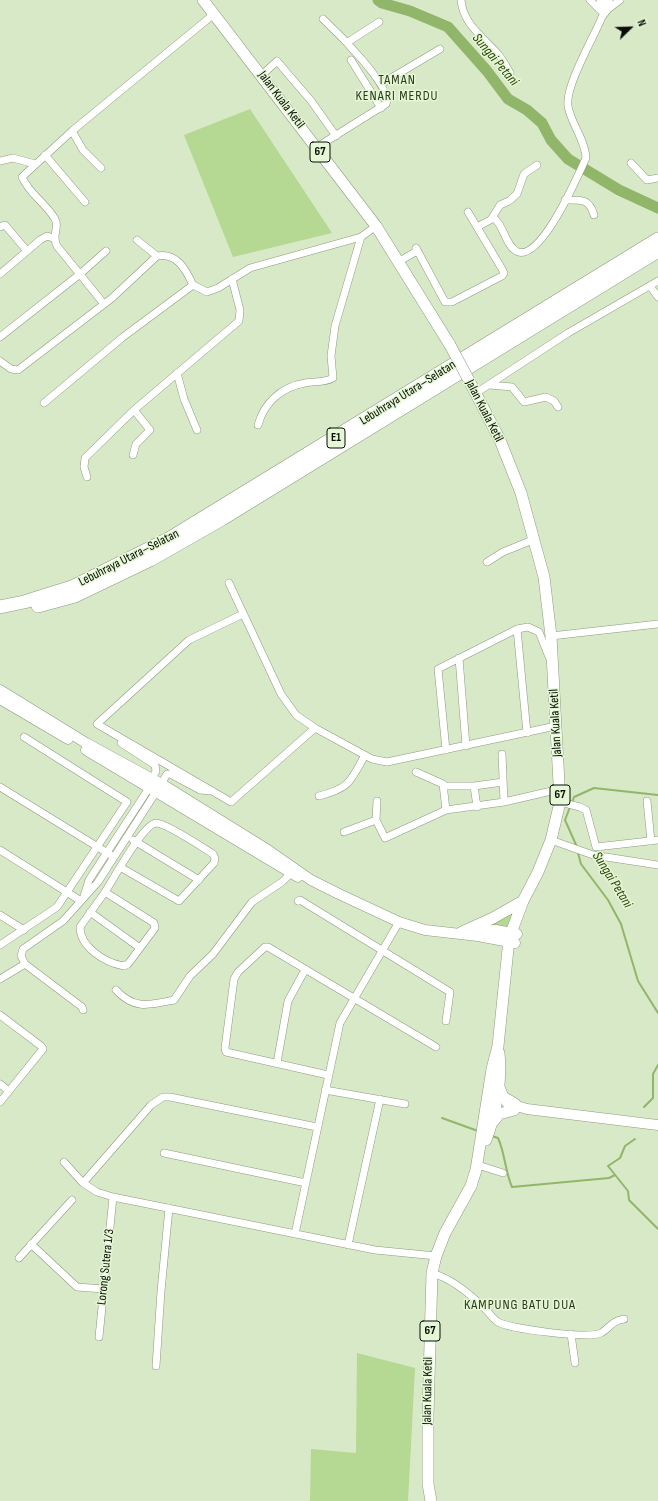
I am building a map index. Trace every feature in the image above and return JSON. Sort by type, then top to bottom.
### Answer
[{"type":"highway","name":"Lebuhraya Utara–Selatan","points":[[0,607],[24,602],[72,586],[170,538],[658,239]]},
{"type":"highway","name":"Lebuhraya Utara–Selatan","points":[[0,616],[75,596],[150,560],[222,519],[658,251]]},
{"type":"main road","name":"Jalan Kuala Ketil","points":[[203,0],[262,75],[376,226],[450,345],[500,440],[521,493],[535,539],[546,589],[551,636],[560,789],[564,802],[551,840],[526,896],[513,938],[505,980],[498,1046],[492,1069],[491,1104],[488,1127],[483,1141],[478,1168],[471,1186],[445,1233],[436,1256],[432,1273],[428,1416],[428,1484],[431,1501]]},
{"type":"main road","points":[[0,690],[86,742],[290,873],[302,879],[311,880]]},
{"type":"main road","points":[[0,699],[268,850],[311,880],[399,922],[424,930],[513,938]]},
{"type":"main road","points":[[462,932],[488,920],[526,896]]},
{"type":"main road","points":[[448,933],[479,930],[513,938]]},
{"type":"main road","name":"Jalan Kuala Ketil","points":[[491,1104],[499,1086],[501,1071],[498,1046]]},
{"type":"main road","points":[[499,1086],[503,1097],[514,1107]]},
{"type":"main road","points":[[491,1104],[658,1125]]},
{"type":"main road","points":[[488,1127],[498,1114],[514,1107]]},
{"type":"street","points":[[461,0],[463,12],[470,25],[500,57],[510,73]]},
{"type":"street","points":[[590,0],[605,6],[620,0]]},
{"type":"street","points":[[492,218],[496,220],[515,250],[518,252],[526,252],[544,238],[565,200],[586,158],[581,136],[568,106],[568,96],[605,6]]},
{"type":"street","points":[[104,304],[57,246],[53,238],[57,225],[55,219],[29,190],[22,177],[72,132],[214,14]]},
{"type":"street","points":[[317,147],[381,108],[388,101],[388,96],[381,84],[348,42],[323,19]]},
{"type":"street","points":[[348,42],[379,22]]},
{"type":"street","points":[[381,84],[440,48]]},
{"type":"street","points":[[351,60],[381,108]]},
{"type":"street","points":[[262,75],[277,61],[312,102],[336,136]]},
{"type":"street","points":[[72,132],[82,150],[101,168]]},
{"type":"street","points":[[45,155],[85,202]]},
{"type":"street","points":[[0,161],[13,158],[35,164]]},
{"type":"street","points":[[631,163],[647,180],[658,178]]},
{"type":"street","points":[[477,227],[492,218],[500,205],[509,201],[517,194],[524,174],[537,165]]},
{"type":"street","points":[[565,200],[578,200],[589,203],[594,215]]},
{"type":"street","points":[[398,262],[416,249],[443,300],[447,303],[452,302],[502,276],[504,273],[468,212]]},
{"type":"street","points":[[0,227],[5,225],[27,251]]},
{"type":"street","points":[[137,240],[157,256],[168,256],[176,259],[186,270],[193,285],[207,292],[218,288],[250,268],[361,237],[376,226]]},
{"type":"street","points":[[258,425],[262,411],[269,402],[280,394],[305,383],[333,378],[331,356],[336,326],[361,237]]},
{"type":"street","points":[[0,274],[44,238],[53,238]]},
{"type":"street","points":[[0,337],[80,274],[106,251]]},
{"type":"street","points":[[0,361],[11,369],[18,370],[104,304],[157,256]]},
{"type":"street","points":[[88,477],[84,467],[85,458],[134,410],[240,319],[240,310],[232,278]]},
{"type":"street","points":[[475,390],[490,385],[568,333],[658,281]]},
{"type":"street","points":[[44,403],[122,337],[193,285]]},
{"type":"street","points":[[650,286],[658,296]]},
{"type":"street","points":[[177,374],[184,399],[197,430]]},
{"type":"street","points":[[490,385],[512,387],[524,402],[546,397],[554,402],[558,407]]},
{"type":"street","points":[[133,455],[136,444],[150,430],[134,410]]},
{"type":"street","points":[[486,562],[503,552],[535,539]]},
{"type":"street","points":[[229,583],[281,694],[296,715],[315,728],[372,759],[387,762],[556,726]]},
{"type":"street","points":[[243,614],[186,642],[97,724],[231,802],[315,728]]},
{"type":"street","points":[[551,636],[658,624]]},
{"type":"street","points":[[446,750],[438,669],[517,629],[528,626],[539,632],[552,667]]},
{"type":"street","points":[[517,629],[527,733]]},
{"type":"street","points":[[459,658],[466,746]]},
{"type":"street","points":[[82,1010],[82,1007],[25,964],[21,956],[23,949],[63,922],[98,882],[128,837],[154,786],[156,771],[155,766],[113,737],[108,730]]},
{"type":"street","points":[[0,944],[24,930],[57,907],[127,802],[24,737]]},
{"type":"street","points":[[502,754],[504,802]]},
{"type":"street","points":[[319,796],[335,792],[347,786],[365,755]]},
{"type":"street","points":[[416,772],[441,782],[445,786],[474,786],[502,782]]},
{"type":"street","points":[[82,899],[89,880],[107,852],[154,786],[167,774],[170,774],[200,790],[213,791]]},
{"type":"street","points":[[445,786],[446,810]]},
{"type":"street","points":[[474,786],[477,807]]},
{"type":"street","points":[[0,787],[114,857]]},
{"type":"street","points":[[377,801],[376,820],[385,838],[446,810],[477,807],[560,789]]},
{"type":"street","points":[[596,847],[655,841],[647,801]]},
{"type":"street","points":[[564,802],[580,806],[588,812],[596,847],[591,855]]},
{"type":"street","points":[[344,832],[376,820]]},
{"type":"street","points":[[105,892],[155,924],[154,930],[128,964],[124,966],[108,960],[91,950],[80,933],[80,927],[105,892],[120,867],[136,842],[150,825],[156,823],[166,826],[213,854],[215,858],[214,863],[181,901],[178,901],[120,867]]},
{"type":"street","points":[[128,837],[199,880]]},
{"type":"street","points":[[551,840],[591,855],[658,867]]},
{"type":"street","points":[[0,850],[82,899]]},
{"type":"street","points":[[116,990],[124,998],[138,1004],[150,1005],[174,1000],[190,976],[213,954],[252,902],[282,882],[290,873]]},
{"type":"street","points":[[298,901],[300,900],[451,992],[446,1021]]},
{"type":"street","points":[[90,912],[140,948]]},
{"type":"street","points":[[0,915],[24,930]]},
{"type":"street","points":[[295,1234],[340,1022],[399,922]]},
{"type":"street","points":[[328,1075],[230,1054],[226,1052],[224,1048],[234,979],[238,972],[265,947],[268,947],[436,1047]]},
{"type":"street","points":[[0,979],[25,964]]},
{"type":"street","points":[[277,1063],[288,1001],[305,970]]},
{"type":"street","points":[[0,1015],[42,1046],[43,1049],[0,1102]]},
{"type":"street","points":[[0,1084],[9,1091]]},
{"type":"street","points":[[325,1090],[405,1104]]},
{"type":"street","points":[[83,1183],[152,1105],[163,1097],[170,1097],[317,1128]]},
{"type":"street","points":[[348,1245],[380,1099]]},
{"type":"street","points":[[164,1153],[306,1183]]},
{"type":"street","points":[[64,1162],[83,1183],[97,1192],[113,1197],[375,1250],[436,1256]]},
{"type":"street","points":[[478,1168],[503,1173]]},
{"type":"street","name":"Lorong Sutera 1/3","points":[[99,1337],[113,1197]]},
{"type":"street","points":[[19,1258],[72,1200]]},
{"type":"street","points":[[156,1366],[161,1291],[170,1208]]},
{"type":"street","points":[[31,1244],[77,1287],[104,1289]]},
{"type":"street","points":[[432,1273],[455,1283],[498,1322],[507,1325],[586,1335],[602,1333],[614,1321],[624,1319]]},
{"type":"street","points":[[571,1334],[575,1363]]},
{"type":"green space","points":[[250,109],[332,233],[233,257],[184,135]]},
{"type":"green space","points":[[516,907],[508,928],[492,925],[494,920]]},
{"type":"green space","points":[[357,1353],[415,1368],[408,1501],[310,1501],[311,1449],[356,1453]]},
{"type":"waterway","name":"Sungai Petani","points":[[378,0],[382,3],[410,11],[448,27],[487,71],[508,99],[527,110],[542,123],[551,140],[568,159],[619,190],[658,208]]},
{"type":"waterway","name":"Sungai Petani","points":[[572,803],[574,797],[594,788],[658,795]]},
{"type":"waterway","name":"Sungai Petani","points":[[570,807],[565,820],[577,847]]},
{"type":"waterway","name":"Sungai Petani","points":[[578,853],[581,864],[608,900],[621,924],[638,981],[658,1013]]},
{"type":"waterway","name":"Sungai Petani","points":[[644,1107],[653,1098],[653,1074],[658,1065]]},
{"type":"waterway","points":[[442,1118],[478,1131]]},
{"type":"waterway","points":[[492,1136],[498,1138],[512,1187],[609,1178],[615,1175]]},
{"type":"waterway","name":"Sungai Petani","points":[[635,1139],[625,1146],[620,1158],[608,1166],[628,1191],[629,1200],[658,1229]]},
{"type":"district","name":"TAMAN KENARI MERDU","points":[[397,88]]},
{"type":"district","name":"KAMPUNG BATU DUA","points":[[520,1305]]}]
